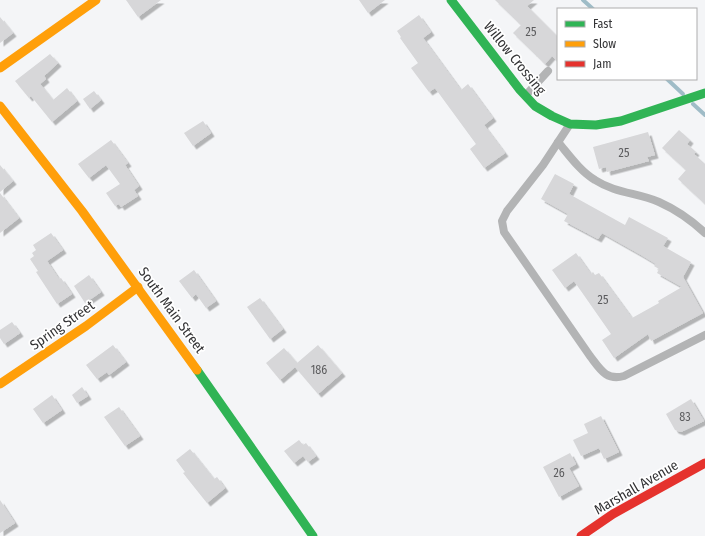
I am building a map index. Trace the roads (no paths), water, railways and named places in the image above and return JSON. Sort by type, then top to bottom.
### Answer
[{"type":"street","points":[[0,68],[96,0]]},
{"type":"street","name":"Willow Crossing","points":[[451,0],[535,106],[570,124],[596,125],[622,121],[702,94]]},
{"type":"street","name":"South Main Street","points":[[0,106],[69,192],[202,376],[313,536]]},
{"type":"street","name":"Spring Street","points":[[0,384],[86,326],[138,287]]},
{"type":"street","name":"Marshall Avenue","points":[[581,536],[613,514],[705,463]]},
{"type":"lane","points":[[526,96],[548,71]]},
{"type":"lane","points":[[570,124],[543,165],[507,211],[502,221],[504,232],[590,356],[601,370],[609,377],[616,378],[624,376],[705,335]]},
{"type":"lane","points":[[558,142],[573,160],[594,180],[612,189],[658,202],[688,218],[705,233]]},
{"type":"waterway","points":[[583,0],[592,8]]},
{"type":"waterway","points":[[668,80],[683,94]]},
{"type":"waterway","points":[[693,104],[705,115]]}]
